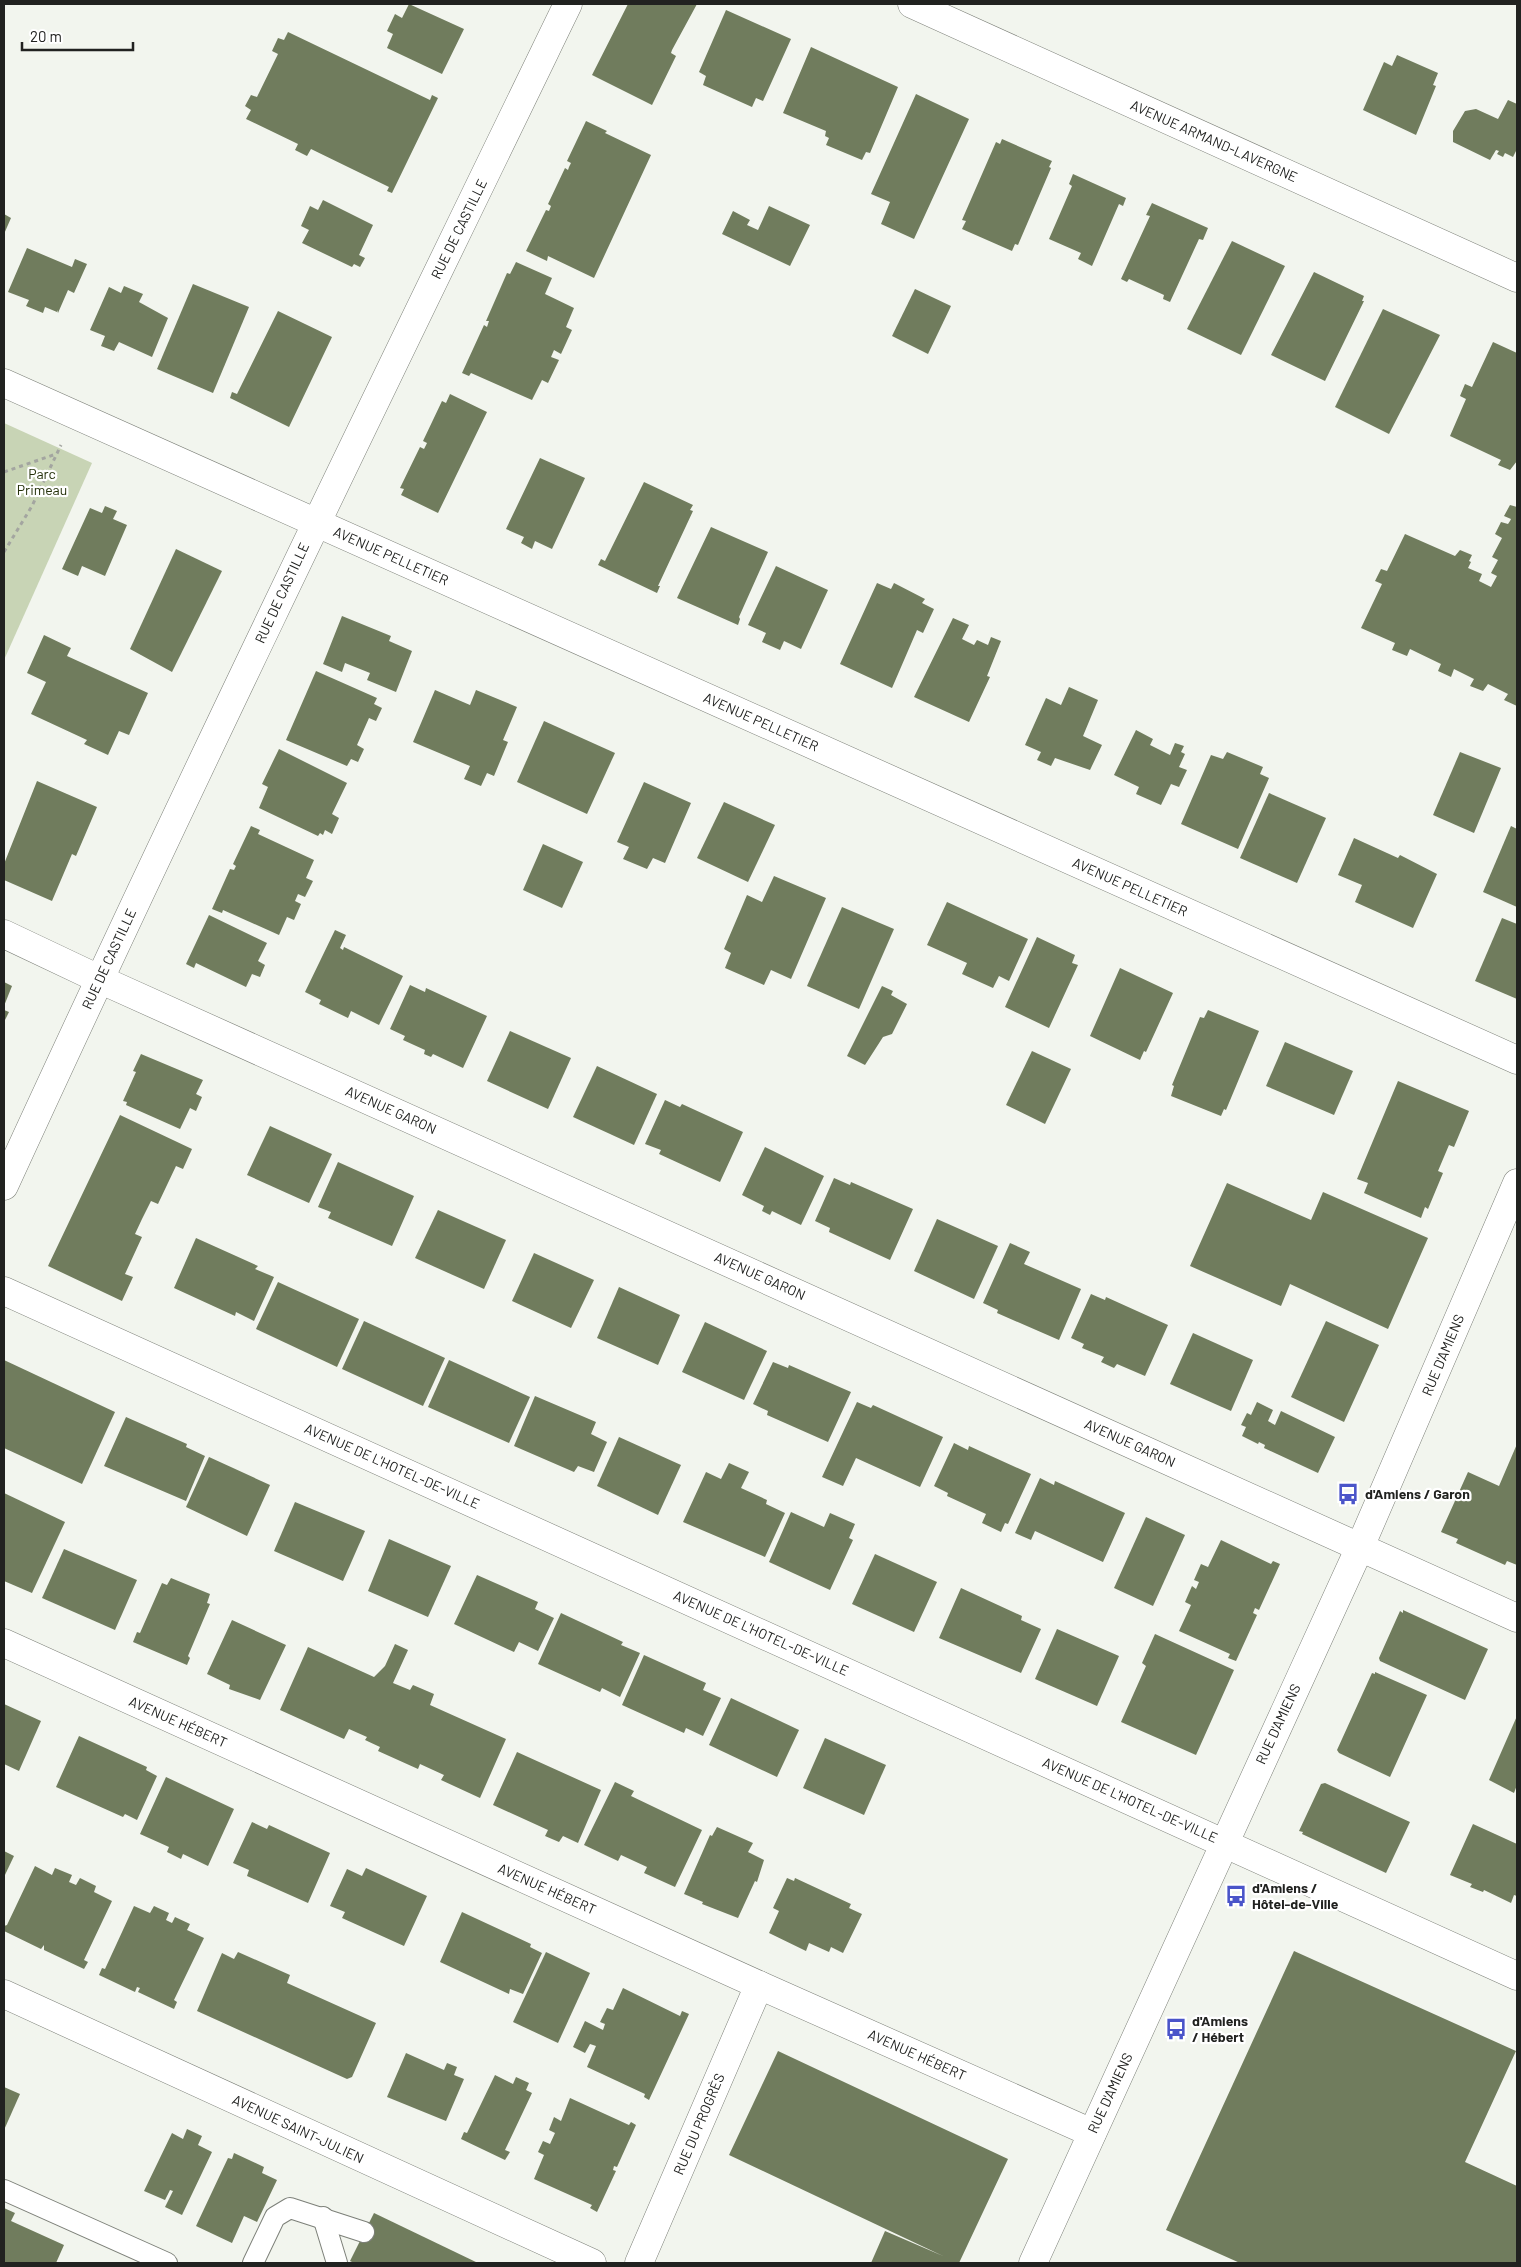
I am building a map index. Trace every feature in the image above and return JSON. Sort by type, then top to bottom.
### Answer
[{"type":"street","name":"RUE DE CASTILLE","points":[[4,1186],[99,979],[316,522],[568,4]]},
{"type":"street","name":"AVENUE ARMAND-LAVERGNE","points":[[912,4],[1517,278]]},
{"type":"street","name":"AVENUE PELLETIER","points":[[4,383],[1517,1060]]},
{"type":"street","name":"AVENUE GARON","points":[[4,934],[99,979],[1517,1618]]},
{"type":"street","name":"RUE D'AMIENS","points":[[1033,2263],[1360,1547],[1517,1183]]},
{"type":"street","name":"AVENUE DE L'HOTEL-DE-VILLE","points":[[4,1291],[1517,1976]]},
{"type":"street","name":"AVENUE HÉBERT","points":[[4,1643],[759,1985],[1092,2133]]},
{"type":"street","name":"RUE DU PROGRÈS","points":[[639,2263],[759,1985]]},
{"type":"street","name":"AVENUE SAINT-JULIEN","points":[[4,1994],[592,2263]]},
{"type":"lane","points":[[4,2190],[167,2263]]},
{"type":"lane","points":[[253,2263],[275,2217],[290,2208],[323,2217],[364,2232]]},
{"type":"lane","points":[[323,2217],[337,2263]]},
{"type":"path","points":[[4,552],[32,506],[75,415]]},
{"type":"path","points":[[4,472],[57,454]]},
{"type":"green space","name":"Parc Primeau","points":[[4,423],[92,463],[4,660]]},
{"type":"building","points":[[409,4],[464,29],[442,74],[387,48],[393,34],[387,31],[395,14],[402,18]]},
{"type":"building","points":[[628,4],[697,4],[672,50],[671,53],[676,56],[652,105],[592,75]]},
{"type":"building","points":[[726,10],[791,39],[763,101],[756,98],[752,107],[703,85],[706,76],[699,72]]},
{"type":"building","points":[[288,32],[430,100],[432,95],[438,98],[392,193],[387,191],[389,187],[311,149],[307,156],[295,150],[298,144],[246,119],[251,110],[245,106],[251,95],[257,97],[278,54],[272,51],[278,38],[284,40]]},
{"type":"building","points":[[811,47],[898,87],[870,153],[866,152],[862,160],[826,145],[829,138],[825,136],[826,131],[783,113]]},
{"type":"building","points":[[1397,55],[1438,73],[1433,85],[1436,86],[1416,135],[1363,110],[1384,62],[1392,66]]},
{"type":"building","points":[[916,94],[969,119],[914,239],[881,224],[890,202],[871,194]]},
{"type":"building","points":[[1508,100],[1517,104],[1517,149],[1513,157],[1505,153],[1503,157],[1497,154],[1499,151],[1496,150],[1490,160],[1453,142],[1453,131],[1465,111],[1476,109],[1498,119]]},
{"type":"building","points":[[586,121],[607,131],[605,133],[651,155],[594,278],[548,256],[547,261],[526,251],[546,210],[549,211],[551,206],[548,204],[565,168],[568,170],[571,163],[567,161]]},
{"type":"building","points":[[1002,139],[1052,161],[1049,167],[1051,168],[1018,245],[1015,244],[1012,251],[962,229],[966,221],[962,220],[996,142],[1000,144]]},
{"type":"building","points":[[1073,174],[1126,198],[1123,206],[1119,204],[1092,266],[1078,259],[1081,253],[1049,239],[1072,186],[1069,184]]},
{"type":"building","points":[[323,200],[373,225],[359,255],[365,258],[360,267],[354,264],[352,267],[302,243],[309,230],[301,226],[310,206],[318,210]]},
{"type":"building","points":[[1152,203],[1208,228],[1203,240],[1199,239],[1170,302],[1163,299],[1164,295],[1129,279],[1127,282],[1121,279],[1150,216],[1146,215]]},
{"type":"building","points":[[769,206],[810,225],[790,266],[722,234],[733,211],[750,220],[747,225],[758,230]]},
{"type":"building","points":[[4,214],[11,218],[4,234]]},
{"type":"building","points":[[1232,241],[1285,266],[1241,355],[1187,329]]},
{"type":"building","points":[[27,248],[72,267],[75,259],[87,264],[74,293],[68,290],[58,313],[57,310],[57,312],[45,307],[43,313],[26,306],[29,300],[8,292]]},
{"type":"building","points":[[516,262],[552,278],[545,294],[574,308],[566,327],[572,330],[561,354],[554,350],[551,357],[559,360],[548,383],[542,380],[532,400],[471,373],[469,376],[462,373],[484,325],[487,327],[489,321],[486,321],[507,273],[510,274]]},
{"type":"building","points":[[1314,272],[1364,296],[1362,301],[1364,301],[1325,381],[1271,355]]},
{"type":"building","points":[[193,284],[249,307],[213,393],[157,369]]},
{"type":"building","points":[[124,286],[143,294],[139,302],[168,318],[152,357],[119,342],[114,351],[101,346],[105,336],[90,330],[109,287],[121,293]]},
{"type":"building","points":[[915,289],[951,306],[928,354],[892,336]]},
{"type":"building","points":[[1383,309],[1440,335],[1389,434],[1335,407]]},
{"type":"building","points":[[278,311],[332,337],[289,427],[230,398],[232,392],[237,394]]},
{"type":"building","points":[[1493,342],[1517,353],[1517,461],[1510,470],[1498,465],[1501,460],[1450,436],[1466,399],[1460,396],[1465,384],[1472,387]]},
{"type":"building","points":[[450,394],[487,412],[438,513],[401,495],[404,489],[400,488],[420,447],[424,449],[427,443],[423,441],[442,401],[446,403]]},
{"type":"building","points":[[540,458],[585,478],[552,549],[535,541],[532,549],[521,543],[524,537],[506,529]]},
{"type":"building","points":[[644,482],[693,505],[690,510],[693,511],[658,586],[660,586],[657,593],[598,565],[601,559],[605,561]]},
{"type":"building","points":[[1510,505],[1517,507],[1517,706],[1504,700],[1508,694],[1488,684],[1483,691],[1470,686],[1474,679],[1454,669],[1451,677],[1438,671],[1441,664],[1410,649],[1407,656],[1392,650],[1395,643],[1361,628],[1382,584],[1375,581],[1381,569],[1387,571],[1405,534],[1455,556],[1460,550],[1472,555],[1468,568],[1482,574],[1479,581],[1491,587],[1497,576],[1491,573],[1498,560],[1492,557],[1502,538],[1495,534],[1501,522],[1508,524],[1510,521],[1511,519],[1504,516]]},
{"type":"building","points":[[105,506],[117,511],[113,519],[127,525],[105,576],[82,566],[78,576],[62,569],[90,508],[102,513]]},
{"type":"building","points":[[711,527],[768,552],[739,617],[738,625],[677,598]]},
{"type":"building","points":[[176,549],[222,571],[172,672],[130,649]]},
{"type":"building","points":[[776,566],[828,590],[801,649],[784,641],[780,650],[762,642],[766,633],[748,625]]},
{"type":"building","points":[[877,583],[891,589],[894,583],[925,599],[922,603],[934,609],[923,633],[917,630],[892,688],[840,664]]},
{"type":"building","points":[[342,616],[391,636],[389,641],[412,651],[396,692],[367,680],[370,673],[345,663],[342,672],[323,664]]},
{"type":"building","points":[[953,618],[969,625],[962,639],[974,645],[977,640],[988,645],[991,637],[1001,641],[987,676],[990,677],[969,722],[914,697]]},
{"type":"building","points":[[44,635],[71,648],[67,656],[148,693],[129,735],[119,731],[108,755],[84,744],[87,740],[31,714],[46,682],[27,673]]},
{"type":"building","points":[[316,671],[377,698],[374,704],[382,708],[376,721],[369,718],[357,745],[364,749],[358,762],[351,759],[347,766],[286,740]]},
{"type":"building","points":[[1069,687],[1098,700],[1083,736],[1102,745],[1090,770],[1055,758],[1051,766],[1037,760],[1041,752],[1025,745],[1046,698],[1061,705]]},
{"type":"building","points":[[435,690],[470,705],[476,690],[517,707],[503,740],[508,742],[494,776],[487,773],[481,786],[464,779],[470,766],[413,742]]},
{"type":"building","points":[[544,721],[615,753],[587,814],[517,782]]},
{"type":"building","points":[[1136,730],[1153,739],[1150,745],[1170,755],[1175,743],[1184,746],[1181,752],[1185,754],[1179,767],[1187,770],[1179,787],[1171,784],[1161,805],[1136,794],[1139,787],[1114,775]]},
{"type":"building","points":[[279,749],[347,783],[332,814],[339,818],[332,834],[325,830],[323,835],[320,833],[318,836],[259,808],[268,787],[262,784]]},
{"type":"building","points":[[1227,752],[1263,767],[1260,774],[1269,778],[1238,849],[1181,824],[1211,755],[1223,759]]},
{"type":"building","points":[[1460,752],[1501,768],[1474,833],[1433,815]]},
{"type":"building","points":[[37,781],[97,807],[76,856],[72,854],[52,901],[4,880],[4,864]]},
{"type":"building","points":[[644,782],[691,803],[665,863],[653,858],[647,869],[623,859],[629,847],[617,842]]},
{"type":"building","points":[[1269,793],[1326,818],[1297,883],[1240,858]]},
{"type":"building","points":[[724,802],[775,825],[748,882],[697,858]]},
{"type":"building","points":[[251,826],[260,830],[258,834],[314,860],[306,878],[313,881],[305,897],[298,894],[295,901],[301,904],[294,920],[287,917],[279,935],[223,910],[222,913],[212,909],[230,869],[234,870],[236,866],[233,864]]},
{"type":"building","points":[[1511,826],[1517,829],[1517,907],[1483,892]]},
{"type":"building","points":[[1354,838],[1398,858],[1400,855],[1437,874],[1413,928],[1355,902],[1362,885],[1338,875]]},
{"type":"building","points":[[543,844],[583,862],[562,908],[523,890]]},
{"type":"building","points":[[774,876],[826,898],[791,979],[771,970],[764,985],[725,968],[731,953],[724,949],[747,895],[762,902]]},
{"type":"building","points":[[947,902],[1028,939],[1009,981],[999,976],[993,988],[962,974],[967,963],[927,945]]},
{"type":"building","points":[[842,907],[894,929],[859,1009],[807,986]]},
{"type":"building","points":[[209,915],[267,943],[258,961],[265,965],[260,977],[252,974],[246,987],[196,963],[194,968],[186,964]]},
{"type":"building","points":[[1502,918],[1517,924],[1517,999],[1475,981]]},
{"type":"building","points":[[335,930],[346,935],[340,948],[343,950],[344,947],[403,976],[379,1025],[351,1011],[348,1018],[319,1004],[321,1000],[305,992]]},
{"type":"building","points":[[1037,937],[1075,955],[1072,963],[1078,965],[1049,1028],[1005,1007]]},
{"type":"building","points":[[1120,968],[1173,993],[1146,1052],[1144,1051],[1140,1060],[1090,1036]]},
{"type":"building","points":[[4,982],[12,986],[4,1006]]},
{"type":"building","points":[[410,985],[425,992],[426,988],[487,1016],[463,1068],[433,1054],[431,1057],[424,1054],[425,1050],[403,1040],[405,1036],[390,1029]]},
{"type":"building","points":[[882,986],[893,991],[891,995],[907,1004],[892,1034],[883,1037],[865,1065],[847,1056]]},
{"type":"building","points":[[4,1010],[9,1012],[4,1022]]},
{"type":"building","points":[[1208,1010],[1259,1031],[1226,1110],[1224,1109],[1221,1116],[1171,1096],[1174,1086],[1172,1085],[1200,1017],[1204,1018]]},
{"type":"building","points":[[510,1031],[571,1058],[548,1109],[487,1081]]},
{"type":"building","points":[[1285,1042],[1353,1071],[1334,1115],[1266,1086]]},
{"type":"building","points":[[1032,1051],[1071,1069],[1045,1124],[1006,1105]]},
{"type":"building","points":[[141,1054],[203,1080],[196,1094],[202,1097],[196,1111],[190,1108],[180,1129],[126,1105],[127,1102],[123,1101],[136,1072],[133,1071]]},
{"type":"building","points":[[597,1066],[657,1094],[634,1145],[573,1117]]},
{"type":"building","points":[[1398,1081],[1469,1111],[1454,1147],[1449,1145],[1438,1171],[1443,1173],[1428,1209],[1425,1207],[1421,1218],[1364,1193],[1368,1183],[1357,1179]]},
{"type":"building","points":[[665,1100],[680,1107],[682,1104],[743,1132],[720,1182],[659,1154],[661,1150],[645,1144]]},
{"type":"building","points":[[120,1115],[192,1149],[183,1169],[176,1166],[158,1204],[151,1201],[135,1234],[142,1237],[125,1274],[133,1277],[122,1301],[48,1266]]},
{"type":"building","points":[[270,1126],[332,1154],[309,1203],[247,1175]]},
{"type":"building","points":[[765,1147],[824,1176],[801,1225],[772,1211],[770,1215],[762,1211],[764,1206],[742,1195]]},
{"type":"building","points":[[338,1162],[414,1196],[392,1246],[328,1218],[331,1212],[318,1207]]},
{"type":"building","points":[[834,1178],[850,1185],[851,1182],[913,1209],[890,1260],[829,1232],[830,1228],[815,1221]]},
{"type":"building","points":[[1227,1183],[1311,1220],[1323,1192],[1428,1238],[1388,1329],[1290,1284],[1281,1306],[1190,1266]]},
{"type":"building","points":[[438,1210],[506,1240],[484,1289],[415,1258]]},
{"type":"building","points":[[937,1219],[998,1246],[974,1299],[914,1271]]},
{"type":"building","points":[[196,1238],[258,1266],[255,1269],[274,1277],[254,1321],[236,1312],[235,1316],[174,1288]]},
{"type":"building","points":[[1010,1243],[1030,1252],[1024,1264],[1081,1289],[1059,1340],[997,1313],[998,1310],[983,1303]]},
{"type":"building","points":[[534,1253],[594,1280],[571,1328],[512,1301]]},
{"type":"building","points":[[278,1282],[359,1319],[337,1367],[256,1329]]},
{"type":"building","points":[[619,1287],[680,1315],[658,1365],[597,1338]]},
{"type":"building","points":[[1091,1294],[1105,1300],[1106,1297],[1168,1325],[1145,1376],[1117,1364],[1114,1368],[1101,1362],[1104,1357],[1082,1348],[1084,1344],[1071,1338]]},
{"type":"building","points":[[364,1321],[445,1358],[423,1406],[342,1369]]},
{"type":"building","points":[[1326,1321],[1379,1345],[1344,1422],[1291,1397]]},
{"type":"building","points":[[705,1322],[767,1351],[744,1400],[682,1372]]},
{"type":"building","points":[[1193,1333],[1253,1360],[1231,1411],[1170,1384]]},
{"type":"building","points":[[4,1360],[115,1412],[82,1484],[4,1448]]},
{"type":"building","points":[[449,1360],[530,1397],[509,1443],[428,1407]]},
{"type":"building","points":[[773,1362],[788,1368],[789,1365],[851,1392],[828,1442],[767,1415],[768,1411],[753,1404]]},
{"type":"building","points":[[535,1396],[596,1422],[591,1434],[607,1442],[594,1472],[578,1466],[574,1472],[514,1446]]},
{"type":"building","points":[[857,1402],[871,1408],[873,1405],[943,1437],[920,1487],[856,1458],[843,1486],[822,1477]]},
{"type":"building","points":[[1257,1402],[1273,1410],[1268,1421],[1275,1425],[1281,1411],[1335,1437],[1318,1473],[1264,1448],[1265,1445],[1259,1442],[1258,1444],[1242,1436],[1246,1427],[1241,1425],[1247,1413],[1251,1415]]},
{"type":"building","points":[[126,1417],[187,1444],[186,1447],[205,1456],[186,1501],[104,1466]]},
{"type":"building","points":[[619,1437],[681,1465],[658,1515],[597,1486]]},
{"type":"building","points":[[954,1443],[968,1450],[969,1446],[1031,1474],[1008,1524],[1005,1523],[1001,1532],[982,1523],[986,1514],[947,1496],[948,1493],[934,1486]]},
{"type":"building","points":[[1517,1444],[1517,1565],[1507,1561],[1505,1565],[1456,1543],[1458,1539],[1441,1532],[1468,1472],[1499,1486]]},
{"type":"building","points":[[209,1457],[270,1485],[247,1536],[186,1507]]},
{"type":"building","points":[[729,1463],[749,1472],[741,1488],[767,1500],[766,1504],[785,1513],[765,1557],[683,1522],[706,1472],[721,1479]]},
{"type":"building","points":[[1040,1478],[1054,1485],[1055,1481],[1125,1513],[1103,1562],[1035,1531],[1031,1540],[1015,1533]]},
{"type":"building","points":[[4,1493],[65,1522],[32,1593],[4,1581]]},
{"type":"building","points":[[295,1502],[365,1531],[343,1581],[274,1551]]},
{"type":"building","points":[[791,1512],[824,1527],[830,1513],[855,1524],[849,1538],[853,1540],[830,1590],[769,1562]]},
{"type":"building","points":[[1146,1517],[1185,1535],[1153,1606],[1114,1588]]},
{"type":"building","points":[[389,1539],[451,1566],[428,1617],[368,1591]]},
{"type":"building","points":[[1221,1540],[1271,1564],[1273,1561],[1280,1564],[1259,1610],[1255,1608],[1253,1613],[1257,1615],[1236,1661],[1228,1658],[1230,1654],[1179,1631],[1191,1605],[1185,1602],[1192,1586],[1196,1589],[1199,1582],[1194,1580],[1201,1564],[1208,1567]]},
{"type":"building","points":[[64,1549],[137,1580],[115,1630],[42,1598]]},
{"type":"building","points":[[875,1554],[937,1582],[914,1632],[852,1604]]},
{"type":"building","points":[[477,1575],[538,1602],[535,1609],[554,1618],[538,1651],[519,1642],[514,1652],[454,1624]]},
{"type":"building","points":[[171,1578],[210,1594],[207,1603],[210,1604],[188,1656],[190,1658],[187,1665],[133,1642],[137,1632],[140,1633],[162,1583],[167,1585]]},
{"type":"building","points":[[961,1588],[1022,1616],[1021,1620],[1041,1629],[1021,1673],[939,1638]]},
{"type":"building","points":[[1403,1610],[1488,1649],[1465,1700],[1380,1661],[1379,1658],[1400,1611],[1403,1613]]},
{"type":"building","points":[[561,1613],[623,1642],[621,1645],[640,1653],[620,1697],[602,1688],[600,1692],[538,1664]]},
{"type":"building","points":[[232,1620],[286,1645],[260,1700],[229,1689],[230,1685],[207,1674]]},
{"type":"building","points":[[1057,1629],[1119,1656],[1097,1706],[1035,1679]]},
{"type":"building","points":[[1155,1634],[1234,1670],[1196,1755],[1121,1722],[1146,1666],[1142,1663]]},
{"type":"building","points":[[395,1644],[408,1650],[393,1683],[410,1690],[413,1685],[434,1694],[430,1705],[506,1739],[480,1798],[441,1780],[444,1775],[420,1764],[418,1769],[378,1751],[380,1747],[365,1740],[367,1737],[349,1729],[344,1739],[280,1710],[308,1647],[374,1677],[385,1666]]},
{"type":"building","points":[[644,1655],[706,1683],[703,1690],[721,1698],[703,1736],[686,1728],[684,1733],[622,1705]]},
{"type":"building","points":[[1375,1672],[1427,1695],[1390,1777],[1339,1753],[1337,1750],[1372,1673],[1375,1674]]},
{"type":"building","points":[[731,1698],[799,1730],[777,1777],[709,1745]]},
{"type":"building","points":[[4,1704],[41,1721],[19,1771],[4,1764]]},
{"type":"building","points":[[1517,1716],[1517,1785],[1514,1793],[1489,1780]]},
{"type":"building","points":[[79,1736],[147,1767],[146,1770],[157,1776],[137,1820],[125,1814],[123,1817],[56,1787]]},
{"type":"building","points":[[825,1738],[886,1765],[864,1815],[803,1788]]},
{"type":"building","points":[[517,1752],[601,1790],[578,1843],[563,1836],[559,1842],[545,1836],[548,1830],[493,1805]]},
{"type":"building","points":[[166,1777],[234,1809],[208,1866],[183,1854],[181,1859],[167,1852],[169,1847],[140,1834]]},
{"type":"building","points":[[615,1782],[634,1791],[631,1796],[702,1830],[675,1887],[644,1873],[647,1867],[621,1855],[618,1861],[584,1845]]},
{"type":"building","points":[[1325,1783],[1410,1822],[1386,1873],[1299,1831],[1321,1784]]},
{"type":"building","points":[[252,1822],[267,1829],[269,1825],[330,1853],[308,1903],[247,1876],[249,1870],[233,1863]]},
{"type":"building","points":[[1473,1824],[1517,1844],[1517,1896],[1514,1895],[1511,1903],[1484,1890],[1483,1892],[1470,1887],[1472,1884],[1450,1875]]},
{"type":"building","points":[[717,1827],[753,1843],[748,1852],[764,1860],[757,1882],[755,1881],[738,1918],[702,1904],[703,1902],[684,1894],[710,1835],[712,1836]]},
{"type":"building","points":[[4,1851],[14,1856],[4,1877]]},
{"type":"building","points":[[35,1866],[52,1875],[55,1868],[72,1875],[69,1882],[76,1885],[80,1878],[96,1886],[94,1892],[112,1901],[84,1960],[88,1962],[84,1969],[44,1950],[44,1945],[41,1949],[4,1931],[4,1926],[7,1925]]},
{"type":"building","points":[[366,1868],[427,1896],[404,1946],[342,1918],[345,1912],[330,1906],[347,1869],[362,1876]]},
{"type":"building","points":[[787,1878],[794,1881],[795,1878],[851,1904],[849,1908],[862,1914],[843,1953],[831,1947],[829,1952],[809,1943],[806,1951],[769,1933],[779,1911],[773,1908]]},
{"type":"building","points":[[134,1906],[150,1913],[154,1906],[169,1913],[166,1920],[172,1923],[175,1917],[190,1924],[187,1930],[204,1938],[174,2000],[177,2002],[174,2009],[138,1992],[140,1988],[137,1987],[135,1992],[99,1975],[102,1968],[105,1969]]},
{"type":"building","points":[[462,1912],[531,1944],[530,1947],[542,1953],[523,1994],[510,1989],[509,1994],[440,1962]]},
{"type":"building","points":[[1294,1951],[1516,2051],[1465,2162],[1517,2186],[1517,2263],[1240,2263],[1166,2230]]},
{"type":"building","points":[[238,1952],[290,1975],[287,1983],[376,2023],[352,2077],[347,2079],[197,2011],[222,1953],[234,1959]]},
{"type":"building","points":[[546,1952],[590,1973],[558,2043],[513,2022]]},
{"type":"building","points":[[623,1988],[680,2016],[682,2011],[689,2014],[649,2100],[644,2097],[645,2094],[587,2067],[596,2046],[590,2044],[585,2053],[573,2047],[585,2021],[603,2030],[605,2024],[600,2022],[607,2008],[613,2010]]},
{"type":"building","points":[[778,2051],[1008,2159],[959,2263],[871,2263],[885,2231],[943,2256],[729,2155]]},
{"type":"building","points":[[406,2053],[444,2070],[447,2063],[457,2067],[454,2075],[464,2079],[446,2121],[387,2097]]},
{"type":"building","points":[[495,2075],[513,2084],[516,2077],[529,2083],[526,2090],[532,2093],[505,2150],[510,2152],[505,2160],[461,2139],[464,2132],[467,2133]]},
{"type":"building","points":[[4,2087],[20,2094],[4,2130]]},
{"type":"building","points":[[570,2098],[629,2125],[631,2122],[636,2125],[617,2167],[614,2166],[613,2170],[616,2171],[597,2212],[590,2208],[592,2205],[534,2179],[544,2155],[538,2152],[543,2141],[550,2144],[555,2133],[549,2130],[554,2117],[561,2121]]},
{"type":"building","points":[[187,2129],[202,2136],[198,2145],[212,2152],[182,2215],[165,2207],[173,2191],[170,2190],[165,2200],[144,2191],[172,2133],[183,2139]]},
{"type":"building","points":[[234,2153],[264,2167],[262,2173],[277,2180],[257,2222],[244,2216],[232,2243],[196,2226],[228,2158],[232,2159]]},
{"type":"building","points":[[4,2208],[15,2213],[11,2221],[64,2245],[56,2263],[4,2263]]},
{"type":"building","points":[[374,2213],[478,2263],[354,2263],[350,2261]]},
{"type":"place","name":"d'Amiens / Garon","points":[[1348,1494]]},
{"type":"place","name":"d'Amiens / Hôtel-de-Ville","points":[[1236,1896]]},
{"type":"place","name":"d'Amiens / Hébert","points":[[1176,2029]]}]
